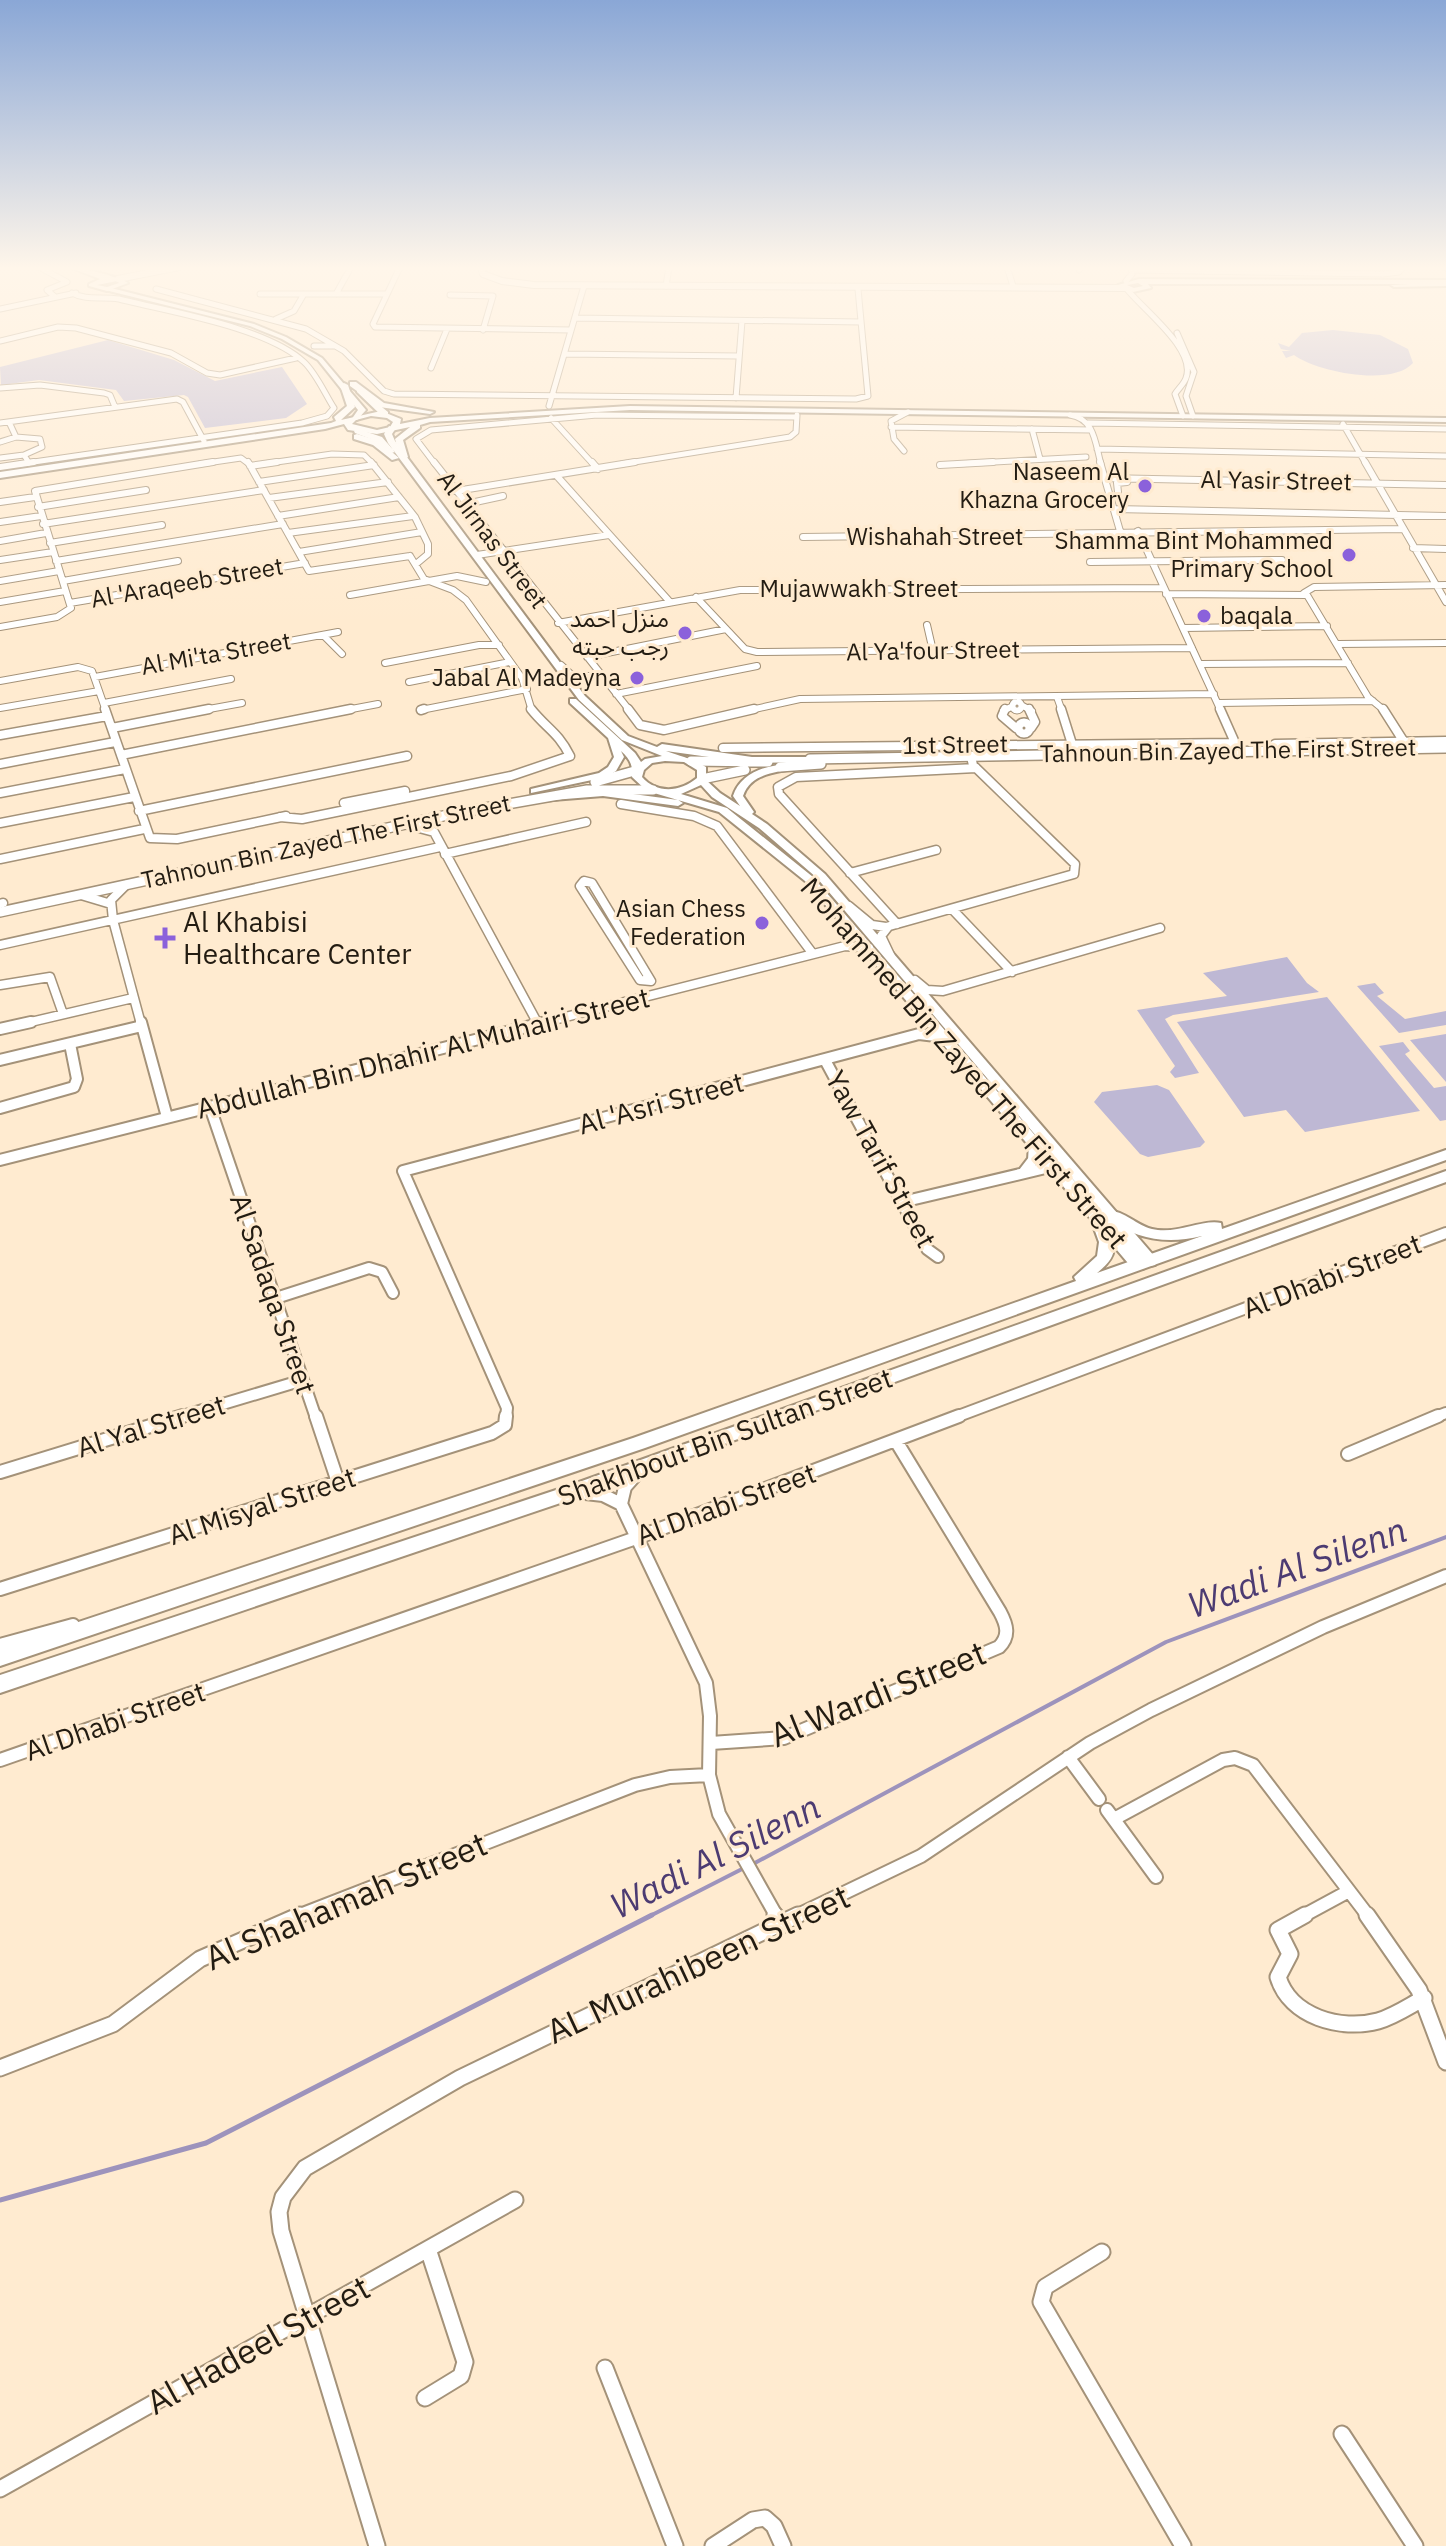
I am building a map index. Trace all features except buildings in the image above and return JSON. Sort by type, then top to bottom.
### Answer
[{"type":"main road","points":[[263,439],[341,417],[351,407],[348,386]]},
{"type":"main road","points":[[350,386],[361,413],[348,425],[383,441],[400,457]]},
{"type":"main road","points":[[352,386],[368,399],[399,409],[488,410]]},
{"type":"main road","points":[[352,386],[368,403],[397,419],[388,436],[400,457],[569,696],[611,739],[632,755],[638,769],[638,781],[660,791],[685,790],[701,780]]},
{"type":"main road","points":[[1165,410],[1177,400]]},
{"type":"main road","points":[[0,478],[263,439],[354,418],[488,410],[551,401],[1165,410],[1346,423],[1446,417]]},
{"type":"main road","points":[[0,478],[201,441],[214,444],[357,431],[453,418],[565,410],[1062,414],[1228,411],[1446,417]]},
{"type":"main road","points":[[1187,412],[1263,412]]},
{"type":"main road","points":[[400,457],[398,442],[404,434],[418,426],[453,418]]},
{"type":"main road","points":[[263,439],[347,436],[376,443],[400,457]]},
{"type":"main road","points":[[474,563],[607,723],[635,744],[691,761]]},
{"type":"main road","points":[[607,723],[661,747],[752,760],[821,759]]},
{"type":"main road","points":[[537,794],[608,772],[619,757],[611,739]]},
{"type":"main road","points":[[638,769],[649,761],[674,757]]},
{"type":"main road","name":"Mohammed Bin Zayed The First Street","points":[[691,761],[702,769],[701,780],[716,795],[821,876],[903,972],[1034,1144],[1152,1266]]},
{"type":"main road","points":[[749,822],[740,801],[741,787],[755,775],[792,766]]},
{"type":"main road","name":"Mohammed Bin Zayed The First Street","points":[[660,791],[714,805],[749,822],[809,879],[929,1020],[947,1032],[1098,1200],[1105,1218]]},
{"type":"main road","points":[[537,794],[624,794],[694,805],[749,822]]},
{"type":"main road","points":[[1152,1266],[1169,1273],[1167,1268],[1236,1239],[1250,1225],[1446,1155]]},
{"type":"main road","points":[[1054,1166],[1063,1166],[1086,1193],[1098,1200]]},
{"type":"main road","name":"Shakhbout Bin Sultan Street","points":[[0,1657],[639,1443],[1036,1302],[1446,1176]]},
{"type":"main road","points":[[1036,1302],[1100,1266],[1108,1250],[1105,1218],[1142,1234],[1173,1238],[1241,1221],[1272,1218]]},
{"type":"main road","name":"Shakhbout Bin Sultan Street","points":[[0,1684],[572,1492],[1041,1323],[1152,1266]]},
{"type":"street","points":[[0,388],[29,386]]},
{"type":"street","points":[[47,386],[104,393],[110,395],[115,407]]},
{"type":"street","points":[[0,467],[201,441],[312,421],[330,414],[334,403],[322,386]]},
{"type":"street","points":[[379,386],[392,394],[551,401],[867,397],[866,386]]},
{"type":"street","points":[[551,401],[556,386]]},
{"type":"street","points":[[692,397],[693,386]]},
{"type":"street","points":[[736,398],[737,386]]},
{"type":"street","points":[[1181,386],[1176,393],[1177,400],[1187,412]]},
{"type":"street","points":[[1187,412],[1186,396],[1190,386]]},
{"type":"street","points":[[0,423],[181,400],[201,441]]},
{"type":"street","points":[[772,410],[796,416],[829,410]]},
{"type":"street","points":[[869,411],[891,424],[1032,429],[1346,423],[1446,429]]},
{"type":"street","name":"Al Jirnas Street","points":[[796,416],[692,412],[551,418],[475,424],[419,435],[416,441],[640,725],[658,730],[800,699],[1214,694]]},
{"type":"street","points":[[891,424],[908,412]]},
{"type":"street","points":[[1062,414],[1082,417],[1090,426],[1120,531]]},
{"type":"street","points":[[456,491],[790,437],[796,432],[796,416]]},
{"type":"street","points":[[551,418],[598,469]]},
{"type":"street","points":[[9,422],[16,437]]},
{"type":"street","points":[[1346,423],[1395,516],[1446,602]]},
{"type":"street","points":[[891,424],[896,443],[904,451]]},
{"type":"street","points":[[1032,429],[1040,459]]},
{"type":"street","points":[[0,442],[16,437],[40,439],[42,447],[24,455],[0,458]]},
{"type":"street","points":[[1097,449],[1446,456]]},
{"type":"street","points":[[250,466],[351,453],[364,455],[413,516],[427,542],[428,554],[416,564]]},
{"type":"street","points":[[24,455],[29,463]]},
{"type":"street","points":[[940,465],[1086,457]]},
{"type":"street","points":[[70,603],[35,497],[35,491],[44,487],[230,458],[246,460],[305,563]]},
{"type":"street","points":[[259,482],[374,465]]},
{"type":"street","points":[[556,475],[670,602]]},
{"type":"street","name":"Al Yasir Street","points":[[1105,478],[1446,485]]},
{"type":"street","points":[[1118,492],[1117,483],[1143,478]]},
{"type":"street","points":[[269,498],[388,482]]},
{"type":"street","points":[[38,507],[146,490]]},
{"type":"street","points":[[43,524],[264,490]]},
{"type":"street","points":[[466,504],[503,496]]},
{"type":"street","points":[[0,502],[35,497]]},
{"type":"street","points":[[278,516],[399,497]]},
{"type":"street","points":[[1115,509],[1446,516]]},
{"type":"street","points":[[0,522],[41,516]]},
{"type":"street","points":[[288,533],[413,516]]},
{"type":"street","points":[[56,561],[283,524]]},
{"type":"street","points":[[50,543],[162,525]]},
{"type":"street","name":"Wishahah Street","points":[[803,537],[1059,536],[1120,531],[1403,529]]},
{"type":"street","points":[[1138,531],[1236,746]]},
{"type":"street","points":[[299,552],[422,532]]},
{"type":"street","points":[[0,541],[46,533]]},
{"type":"street","points":[[457,576],[474,563],[491,556],[609,535]]},
{"type":"street","points":[[280,817],[306,818],[511,776],[566,760],[571,752],[558,733],[542,723],[528,706],[527,689],[463,597],[428,581],[410,556],[427,542]]},
{"type":"street","points":[[1413,548],[1446,549]]},
{"type":"street","points":[[0,560],[53,552]]},
{"type":"street","name":"Al 'Araqeeb Street","points":[[0,627],[61,616],[70,610],[70,603],[305,563],[309,571],[400,554],[410,556]]},
{"type":"street","points":[[1090,562],[1282,560]]},
{"type":"street","points":[[63,581],[178,561]]},
{"type":"street","points":[[0,581],[59,571]]},
{"type":"street","points":[[350,595],[457,576],[486,582]]},
{"type":"street","name":"Mujawwakh Street","points":[[558,623],[746,590],[1304,593],[1314,587],[1446,585]]},
{"type":"street","points":[[0,602],[65,591]]},
{"type":"street","points":[[1304,593],[1373,701],[1383,709],[1404,742]]},
{"type":"street","name":"Al Ya'four Street","points":[[696,597],[752,652],[1192,648]]},
{"type":"street","points":[[927,625],[933,651]]},
{"type":"street","points":[[1183,628],[1327,626]]},
{"type":"street","points":[[587,657],[726,629]]},
{"type":"street","name":"Al Mi'ta Street","points":[[95,677],[338,632]]},
{"type":"street","points":[[323,635],[342,654]]},
{"type":"street","points":[[385,663],[496,642]]},
{"type":"street","points":[[1338,644],[1446,643]]},
{"type":"street","points":[[550,654],[571,676],[587,678],[601,675]]},
{"type":"street","points":[[409,682],[510,662]]},
{"type":"street","points":[[1200,664],[1348,663]]},
{"type":"street","points":[[616,694],[757,666]]},
{"type":"street","points":[[0,681],[78,667],[89,669],[95,677],[144,829],[150,838],[167,840],[405,791]]},
{"type":"street","points":[[587,678],[579,683],[579,689],[595,710]]},
{"type":"street","points":[[104,703],[231,679]]},
{"type":"street","points":[[421,710],[527,689]]},
{"type":"street","points":[[0,708],[99,691]]},
{"type":"street","points":[[1057,697],[1072,744]]},
{"type":"street","points":[[1218,703],[1373,701]]},
{"type":"street","points":[[112,728],[242,703]]},
{"type":"street","points":[[1015,703],[1033,713],[1035,722],[1029,736],[1002,716],[1003,710],[1015,703]]},
{"type":"street","points":[[121,755],[378,704]]},
{"type":"street","points":[[0,735],[107,716]]},
{"type":"street","name":"1st Street","points":[[723,748],[1008,749],[1029,736],[1072,744],[1236,746]]},
{"type":"street","points":[[1266,750],[1267,746],[1275,744],[1446,741]]},
{"type":"street","points":[[0,764],[115,742]]},
{"type":"street","name":"Tahnoun Bin Zayed The First Street","points":[[691,761],[739,763],[1008,749],[1236,746],[1266,750],[1446,750]]},
{"type":"street","name":"Tahnoun Bin Zayed The First Street","points":[[701,780],[728,772],[971,757],[1008,749]]},
{"type":"street","points":[[139,811],[407,756]]},
{"type":"street","points":[[846,904],[872,925],[893,925],[1070,876],[1077,871],[1075,864],[976,768],[971,757]]},
{"type":"street","points":[[893,925],[779,794],[780,784],[803,776],[976,768]]},
{"type":"street","points":[[0,793],[125,769]]},
{"type":"street","name":"Tahnoun Bin Zayed The First Street","points":[[1,906],[606,780],[638,769]]},
{"type":"street","name":"Tahnoun Bin Zayed The First Street","points":[[1,906],[79,895],[537,794],[598,788],[660,791]]},
{"type":"street","points":[[0,823],[134,797]]},
{"type":"street","points":[[621,804],[694,816],[717,826],[813,954]]},
{"type":"street","points":[[434,832],[438,822],[457,813]]},
{"type":"street","points":[[0,945],[586,822]]},
{"type":"street","points":[[398,826],[418,826],[434,832],[538,1024]]},
{"type":"street","points":[[0,859],[144,829]]},
{"type":"street","points":[[850,873],[936,850]]},
{"type":"street","points":[[648,983],[651,978],[592,883],[581,882],[580,886],[640,980],[648,983],[656,994]]},
{"type":"street","points":[[130,884],[118,891],[111,904],[113,920],[167,1117]]},
{"type":"street","points":[[79,895],[94,896],[111,904]]},
{"type":"street","points":[[952,909],[1012,972]]},
{"type":"street","points":[[892,959],[881,936],[893,925]]},
{"type":"street","points":[[903,972],[927,990],[943,991],[1160,928]]},
{"type":"street","points":[[845,946],[855,932]]},
{"type":"street","name":"Abdullah Bin Dhahir Al Muhairi Street","points":[[0,1160],[845,946],[869,948]]},
{"type":"street","points":[[0,985],[50,977],[63,1014]]},
{"type":"street","points":[[943,991],[937,996],[936,1004],[947,1032]]},
{"type":"street","points":[[0,1029],[133,998]]},
{"type":"street","points":[[919,1034],[929,1020]]},
{"type":"street","points":[[0,1060],[142,1026]]},
{"type":"street","name":"Al 'Asri Street","points":[[507,1408],[403,1171],[919,1034],[947,1032]]},
{"type":"street","points":[[0,1108],[74,1087],[77,1079],[70,1044]]},
{"type":"street","name":"Yaw Tarif Street","points":[[825,1060],[929,1253],[938,1257]]},
{"type":"street","name":"Al Sadaqa Street","points":[[210,1107],[338,1482]]},
{"type":"street","points":[[1023,1173],[1033,1160],[1034,1144]]},
{"type":"street","points":[[902,1202],[1054,1166]]},
{"type":"street","name":"Al Dhabi Street","points":[[0,1760],[636,1538],[1446,1233]]},
{"type":"street","points":[[276,1298],[369,1268],[382,1272],[393,1293]]},
{"type":"street","name":"Al Yal Street","points":[[0,1472],[303,1380]]},
{"type":"street","name":"Al Misyal Street","points":[[0,1589],[499,1430],[508,1420],[507,1408]]},
{"type":"street","points":[[1348,1454],[1446,1413]]},
{"type":"street","name":"Al Wardi Street","points":[[711,1743],[784,1738],[999,1647],[1006,1640],[1007,1627],[1000,1612],[896,1441]]},
{"type":"street","points":[[645,1466],[625,1487],[621,1504],[702,1673],[710,1704],[709,1775],[724,1826],[781,1925]]},
{"type":"street","points":[[572,1492],[593,1493],[621,1504]]},
{"type":"street","name":"AL Murahibeen Street","points":[[377,2546],[281,2231],[279,2212],[283,2197],[305,2168],[460,2078],[921,1856],[1068,1757],[1165,1703],[1323,1627],[1446,1576]]},
{"type":"street","points":[[0,1645],[68,1626],[111,1621]]},
{"type":"street","points":[[1068,1757],[1156,1877]]},
{"type":"street","points":[[1107,1809],[1223,1760],[1242,1759],[1261,1773],[1424,1998],[1446,2062]]},
{"type":"street","name":"Al Shahamah Street","points":[[0,2068],[113,2024],[200,1959],[241,1938],[635,1785],[670,1777],[709,1775]]},
{"type":"street","points":[[1349,1891],[1278,1930],[1290,1954],[1278,1977],[1286,1999],[1306,2011],[1360,2023],[1385,2019],[1424,1998]]},
{"type":"street","name":"Al Hadeel Street","points":[[0,2489],[515,2200]]},
{"type":"street","points":[[425,2398],[461,2376],[465,2362],[428,2249]]},
{"type":"street","points":[[1102,2252],[1045,2287],[1041,2302],[1183,2546]]},
{"type":"street","points":[[605,2368],[675,2546]]},
{"type":"street","points":[[1342,2434],[1415,2546]]},
{"type":"street","points":[[713,2546],[753,2520],[765,2518],[774,2526],[783,2546]]},
{"type":"shaded area","points":[[84,386],[295,386],[307,404],[286,418],[205,428],[184,395],[124,401],[116,390]]},
{"type":"shaded area","points":[[1287,957],[1307,983],[1319,992],[1173,1015],[1165,1019],[1199,1073],[1175,1078],[1170,1072],[1175,1066],[1137,1010],[1227,996],[1203,973]]},
{"type":"shaded area","points":[[1375,983],[1384,993],[1377,996],[1405,1019],[1446,1011],[1446,1025],[1399,1033],[1357,986]]},
{"type":"shaded area","points":[[1327,997],[1420,1111],[1305,1132],[1286,1110],[1244,1117],[1177,1022]]},
{"type":"shaded area","points":[[1446,1034],[1446,1082],[1410,1040]]},
{"type":"shaded area","points":[[1403,1042],[1410,1051],[1405,1054],[1434,1088],[1446,1086],[1446,1120],[1440,1121],[1379,1046]]},
{"type":"shaded area","points":[[1157,1085],[1169,1090],[1205,1142],[1200,1147],[1148,1157],[1140,1154],[1094,1102],[1102,1092]]},
{"type":"waterway","name":"Wadi Al Silenn","points":[[753,1864],[1166,1642],[1446,1537]]},
{"type":"waterway","name":"Wadi Al Silenn","points":[[648,1917],[746,1867]]},
{"type":"waterway","name":"Wadi Al Silenn","points":[[0,2200],[206,2143],[652,1915]]},
{"type":"place","name":"Naseem Al Khazna Grocery","points":[[1145,486]]},
{"type":"place","name":"Shamma Bint Mohammed Primary School","points":[[1349,555]]},
{"type":"place","name":"baqala","points":[[1204,616]]},
{"type":"place","name":"منزل احمد رجب حبته","points":[[685,633]]},
{"type":"place","name":"Jabal Al Madeyna","points":[[637,678]]},
{"type":"place","name":"Asian Chess Federation","points":[[762,923]]},
{"type":"place","name":"Al Khabisi Healthcare Center","points":[[165,938]]}]
